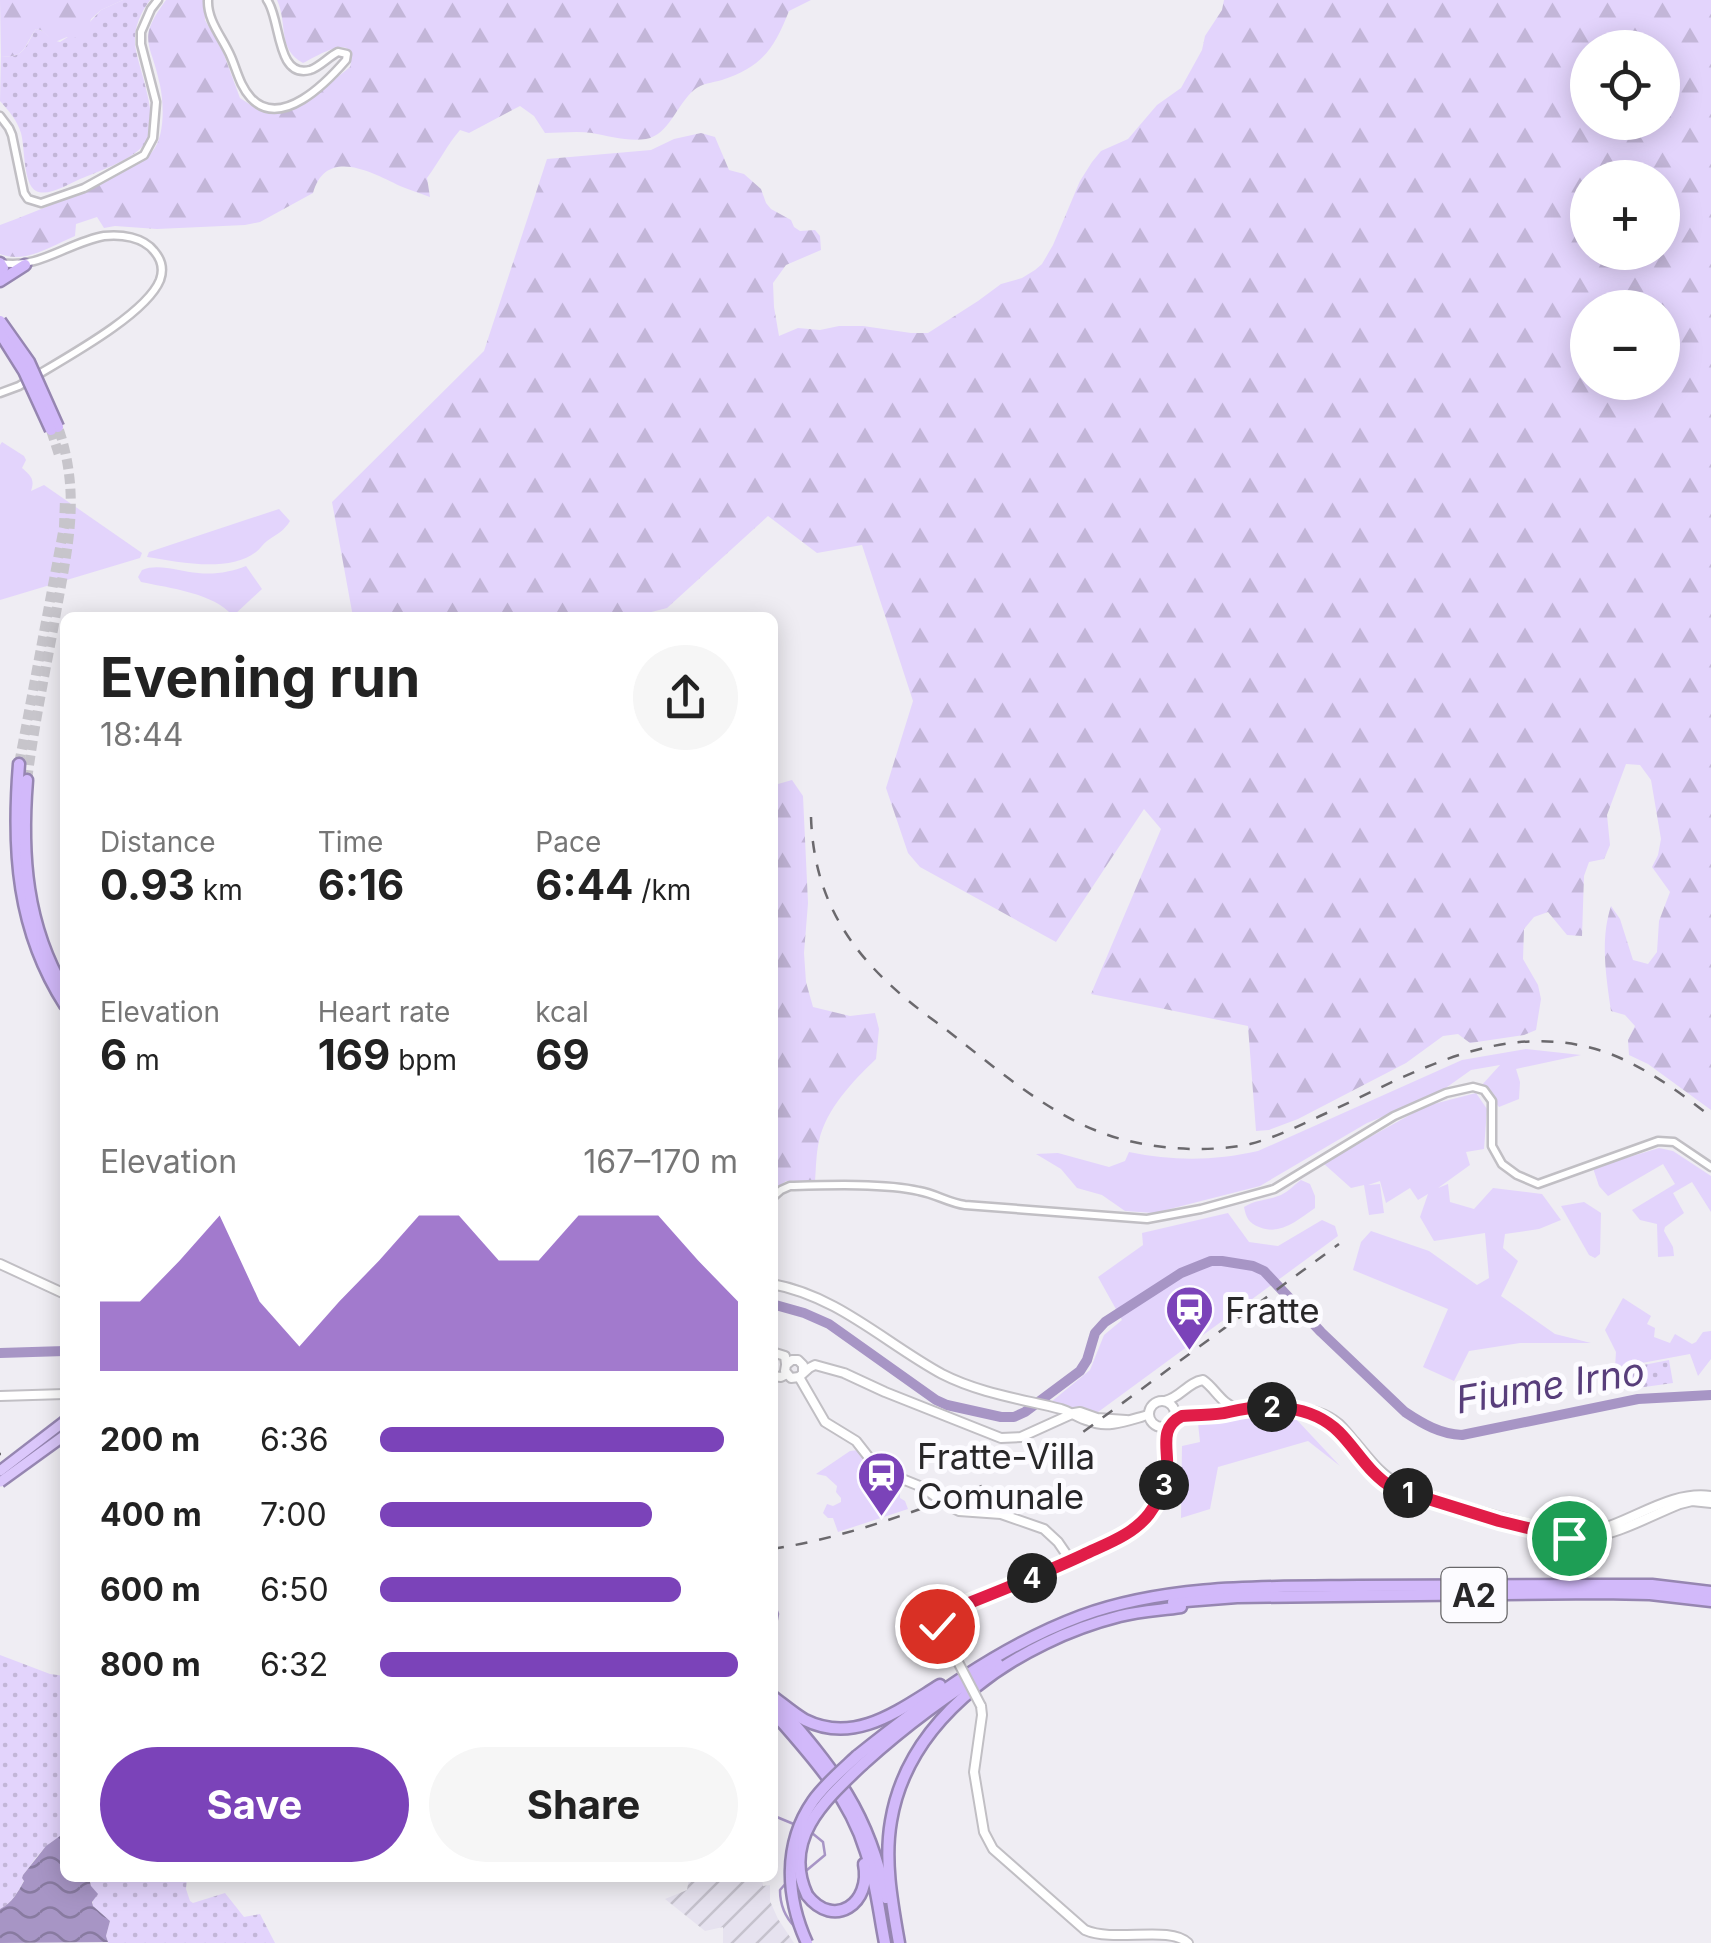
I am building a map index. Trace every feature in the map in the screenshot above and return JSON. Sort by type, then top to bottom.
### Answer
[{"type":"highway","points":[[0,263],[0,280]]},
{"type":"highway","points":[[0,280],[25,265]]},
{"type":"highway","points":[[0,321],[29,362],[54,429],[0,333]]},
{"type":"highway","points":[[18,764],[16,799],[29,931],[60,996]]},
{"type":"highway","points":[[27,780],[22,871],[36,928],[60,981]]},
{"type":"highway","points":[[0,1471],[60,1425]]},
{"type":"highway","points":[[0,1482],[60,1439]]},
{"type":"highway","name":"A2","points":[[807,1943],[797,1920],[790,1870],[794,1842],[814,1799],[934,1697],[974,1670],[1080,1617],[1144,1600],[1264,1586],[1602,1584],[1711,1592]]},
{"type":"highway","points":[[778,1702],[818,1725],[859,1727],[892,1714],[1032,1633],[1094,1607],[1191,1588],[1264,1586]]},
{"type":"highway","name":"A2","points":[[896,1943],[888,1864],[891,1818],[921,1744],[976,1686],[1033,1650],[1090,1625],[1123,1615],[1220,1603],[1237,1597],[1634,1594],[1711,1601]]},
{"type":"highway","points":[[851,1814],[866,1872],[862,1894],[853,1906],[834,1911],[822,1908],[807,1895],[800,1862],[808,1828],[825,1800],[860,1760],[959,1688],[1059,1632],[1122,1611],[1237,1597]]},
{"type":"highway","points":[[778,1705],[832,1769],[858,1812],[878,1864],[896,1943]]},
{"type":"highway","points":[[778,1718],[826,1774],[851,1814],[867,1854],[885,1943]]},
{"type":"main road","points":[[0,1264],[60,1292]]},
{"type":"main road","points":[[778,1285],[830,1303],[956,1380],[988,1392],[1070,1411],[1095,1424],[1108,1425],[1148,1415]]},
{"type":"main road","points":[[778,1354],[784,1356],[791,1378],[801,1376],[814,1365],[844,1373],[1007,1439],[1029,1434],[1070,1411]]},
{"type":"main road","points":[[778,1377],[792,1360],[798,1360],[804,1366],[801,1376],[826,1424],[856,1441],[874,1464],[922,1486],[959,1511],[1000,1514],[1044,1529],[1070,1561]]},
{"type":"main road","points":[[1148,1415],[1153,1404],[1176,1397],[1203,1380],[1229,1406],[1238,1409]]},
{"type":"main road","points":[[0,1396],[60,1394]]},
{"type":"main road","points":[[1148,1415],[1154,1425],[1162,1427],[1180,1417],[1217,1409],[1220,1398]]},
{"type":"main road","points":[[1165,1401],[1174,1409],[1166,1443],[1164,1488],[1154,1507],[1134,1529],[943,1615],[938,1622],[938,1634],[981,1706],[974,1767],[984,1832],[993,1849],[1087,1932],[1106,1938],[1176,1936],[1188,1943]]},
{"type":"main road","points":[[1286,1408],[1320,1418],[1338,1430],[1378,1478],[1393,1488],[1558,1536],[1590,1538],[1680,1504],[1711,1499]]},
{"type":"main road","points":[[1191,1415],[1238,1409],[1305,1409],[1334,1420],[1384,1475],[1399,1484],[1500,1516],[1564,1530],[1593,1531],[1686,1496],[1711,1499]]},
{"type":"street","points":[[0,116],[10,128],[24,193],[34,202],[48,202],[84,188],[140,158],[150,148],[156,118],[142,32],[158,0]]},
{"type":"street","points":[[208,0],[209,16],[241,84],[259,106],[274,109],[294,105],[318,88],[346,60],[347,54],[338,52],[311,69],[296,70],[282,51],[276,18],[267,0]]},
{"type":"street","points":[[0,263],[25,265],[108,236],[146,243],[162,266],[161,278],[149,296],[125,318],[19,386],[0,393]]},
{"type":"street","points":[[778,1193],[796,1186],[901,1188],[966,1205],[1158,1218],[1274,1189],[1394,1116],[1446,1093],[1473,1087],[1484,1090],[1492,1101],[1492,1146],[1502,1164],[1517,1176],[1538,1184],[1658,1142],[1674,1142],[1711,1167]]},
{"type":"shaded area","points":[[688,1882],[770,1885],[770,1901],[794,1943],[723,1943],[723,1927],[705,1931],[665,1899],[687,1890]]},
{"type":"green space","points":[[0,0],[123,0],[91,19],[86,37],[67,37],[55,42],[36,29],[23,50],[1,56]]},
{"type":"green space","points":[[123,0],[150,0],[135,37],[150,111],[148,137],[136,152],[112,166],[52,191],[36,191],[27,173],[19,128],[0,101],[1,56],[20,53],[36,29],[60,42],[88,24],[101,10]]},
{"type":"green space","points":[[166,0],[204,0],[205,20],[223,52],[240,98],[260,111],[274,114],[304,104],[350,67],[351,56],[343,47],[303,63],[295,57],[286,43],[277,0],[811,0],[789,11],[772,46],[757,62],[736,75],[697,88],[661,132],[646,139],[586,132],[545,133],[534,116],[520,106],[469,133],[460,130],[427,178],[430,197],[363,170],[339,167],[319,179],[313,193],[260,222],[157,229],[104,228],[97,217],[76,224],[75,236],[38,252],[19,257],[0,254],[0,225],[137,164],[156,146],[162,101],[148,41],[151,24]]},
{"type":"green space","points":[[1224,0],[1711,0],[1711,1110],[1648,1064],[1629,1055],[1628,1040],[1635,1026],[1625,1015],[1611,1011],[1605,945],[1611,906],[1620,919],[1633,960],[1648,964],[1657,952],[1659,921],[1670,892],[1652,867],[1661,839],[1651,780],[1640,765],[1626,764],[1607,815],[1610,845],[1604,859],[1589,862],[1584,876],[1582,936],[1567,935],[1548,912],[1534,917],[1524,929],[1523,959],[1538,985],[1541,999],[1536,1030],[1470,1043],[1458,1034],[1443,1036],[1406,1063],[1298,1119],[1256,1131],[1248,1026],[1091,994],[1161,829],[1144,809],[1056,942],[920,867],[908,853],[886,788],[913,701],[862,545],[817,553],[768,516],[667,608],[651,612],[352,612],[332,502],[484,351],[547,159],[651,150],[674,139],[701,133],[715,137],[729,170],[744,174],[761,189],[771,209],[791,220],[794,227],[800,231],[815,230],[820,236],[821,250],[786,265],[773,283],[779,336],[798,328],[820,330],[839,326],[928,333],[1001,284],[1022,278],[1042,264],[1092,162],[1101,151],[1128,139],[1157,105],[1181,88]]},
{"type":"green space","points":[[2,442],[24,456],[22,468],[33,483],[31,491],[44,485],[142,553],[140,558],[0,600]]},
{"type":"green space","points":[[279,509],[290,521],[288,524],[245,558],[203,564],[147,557],[149,552]]},
{"type":"green space","points":[[246,566],[262,589],[237,612],[229,612],[203,597],[141,582],[138,577],[142,570],[155,567],[210,574]]},
{"type":"green space","points":[[792,780],[803,796],[808,903],[804,953],[813,1007],[850,1016],[875,1013],[879,1029],[876,1059],[841,1096],[823,1129],[815,1182],[786,1181],[778,1187],[778,784]]},
{"type":"green space","points":[[1526,1049],[1581,1055],[1516,1069],[1519,1099],[1499,1107],[1481,1086],[1500,1065],[1471,1070],[1433,1097],[1367,1123],[1260,1186],[1154,1213],[1125,1211],[1102,1195],[1077,1188],[1061,1169],[1036,1154],[1058,1153],[1109,1167],[1125,1161],[1129,1152],[1194,1159],[1258,1151],[1462,1060]]},
{"type":"green space","points":[[1476,1093],[1487,1109],[1484,1149],[1466,1152],[1470,1165],[1438,1188],[1448,1184],[1450,1202],[1474,1209],[1493,1188],[1542,1194],[1561,1220],[1539,1229],[1505,1234],[1503,1248],[1518,1261],[1501,1296],[1555,1334],[1591,1343],[1520,1343],[1469,1351],[1454,1381],[1423,1367],[1448,1309],[1353,1270],[1361,1242],[1371,1231],[1429,1251],[1477,1285],[1489,1278],[1485,1233],[1434,1241],[1420,1217],[1428,1194],[1418,1200],[1410,1188],[1386,1203],[1380,1181],[1368,1185],[1380,1184],[1384,1213],[1369,1215],[1364,1185],[1351,1188],[1323,1163],[1426,1106]]},
{"type":"green space","points":[[1659,1148],[1673,1151],[1711,1176],[1711,1212],[1692,1182],[1673,1193],[1684,1213],[1664,1231],[1674,1256],[1658,1257],[1657,1224],[1640,1220],[1632,1210],[1675,1184],[1663,1164],[1608,1196],[1599,1186],[1593,1168]]},
{"type":"green space","points":[[1301,1180],[1310,1184],[1315,1208],[1274,1230],[1248,1220],[1244,1207],[1281,1195]]},
{"type":"green space","points":[[1584,1202],[1601,1213],[1600,1254],[1595,1258],[1589,1255],[1561,1206]]},
{"type":"green space","points":[[1228,1213],[1249,1242],[1278,1246],[1322,1220],[1335,1226],[1338,1236],[1094,1415],[1051,1402],[1090,1370],[1104,1335],[1122,1320],[1098,1277],[1143,1245],[1142,1233]]},
{"type":"green space","points":[[1623,1298],[1651,1316],[1647,1324],[1655,1328],[1654,1337],[1670,1343],[1675,1334],[1692,1344],[1703,1332],[1711,1331],[1711,1359],[1698,1376],[1690,1354],[1615,1368],[1616,1352],[1605,1330]]},
{"type":"green space","points":[[1669,1360],[1673,1383],[1623,1390],[1618,1370]]},
{"type":"green space","points":[[1249,1418],[1297,1420],[1340,1466],[1308,1441],[1218,1467],[1210,1509],[1181,1518],[1182,1446],[1200,1442],[1198,1423]]},
{"type":"green space","points":[[858,1450],[900,1486],[900,1498],[908,1509],[838,1532],[833,1518],[823,1513],[827,1504],[841,1502],[837,1486],[826,1476],[816,1474],[850,1451]]},
{"type":"green space","points":[[0,1655],[60,1675],[60,1838],[41,1851],[23,1875],[14,1897],[0,1909]]},
{"type":"green space","points":[[90,1882],[187,1882],[193,1903],[225,1893],[244,1917],[260,1914],[275,1943],[108,1943],[110,1921],[93,1906]]},
{"type":"water","points":[[60,1836],[60,1882],[90,1882],[98,1894],[92,1902],[110,1921],[108,1942],[0,1943],[0,1909],[14,1897],[24,1881],[23,1875],[46,1846]]},
{"type":"waterway","name":"Fiume Irno","points":[[778,1306],[829,1324],[936,1400],[1001,1417],[1025,1412],[1080,1371],[1095,1333],[1105,1322],[1181,1273],[1211,1261],[1264,1271],[1405,1412],[1446,1433],[1462,1435],[1638,1399],[1711,1395]]},
{"type":"waterway","name":"Fiume Irno","points":[[0,1353],[60,1351]]},
{"type":"waterway","points":[[778,1818],[796,1825]]},
{"type":"waterway","points":[[807,1870],[825,1855],[823,1842],[812,1833]]},
{"type":"waterway","points":[[787,1882],[780,1890],[781,1900],[795,1927]]},
{"type":"tunnel","points":[[27,780],[70,523],[69,477],[58,427]]},
{"type":"tunnel","points":[[51,430],[60,458]]},
{"type":"tunnel","points":[[19,764],[64,527],[65,499]]},
{"type":"railway","points":[[811,817],[822,882],[833,910],[865,959],[910,1002],[1003,1075],[1051,1107],[1102,1133],[1174,1148],[1250,1144],[1285,1132],[1424,1068],[1495,1046],[1532,1041],[1569,1043],[1608,1053],[1662,1081],[1711,1117]]},
{"type":"railway","points":[[1064,1446],[1339,1244]]},
{"type":"railway","points":[[778,1548],[852,1531],[982,1486]]},
{"type":"place","name":"Fratte","points":[[1190,1352]]},
{"type":"place","name":"Fratte-Villa Comunale","points":[[882,1518]]},
{"type":"route","points":[[937,1626],[946,1612],[1052,1570],[1113,1541],[1144,1521],[1164,1488],[1170,1424],[1182,1416],[1268,1407],[1304,1412],[1338,1430],[1378,1478],[1393,1488],[1569,1538]]}]
